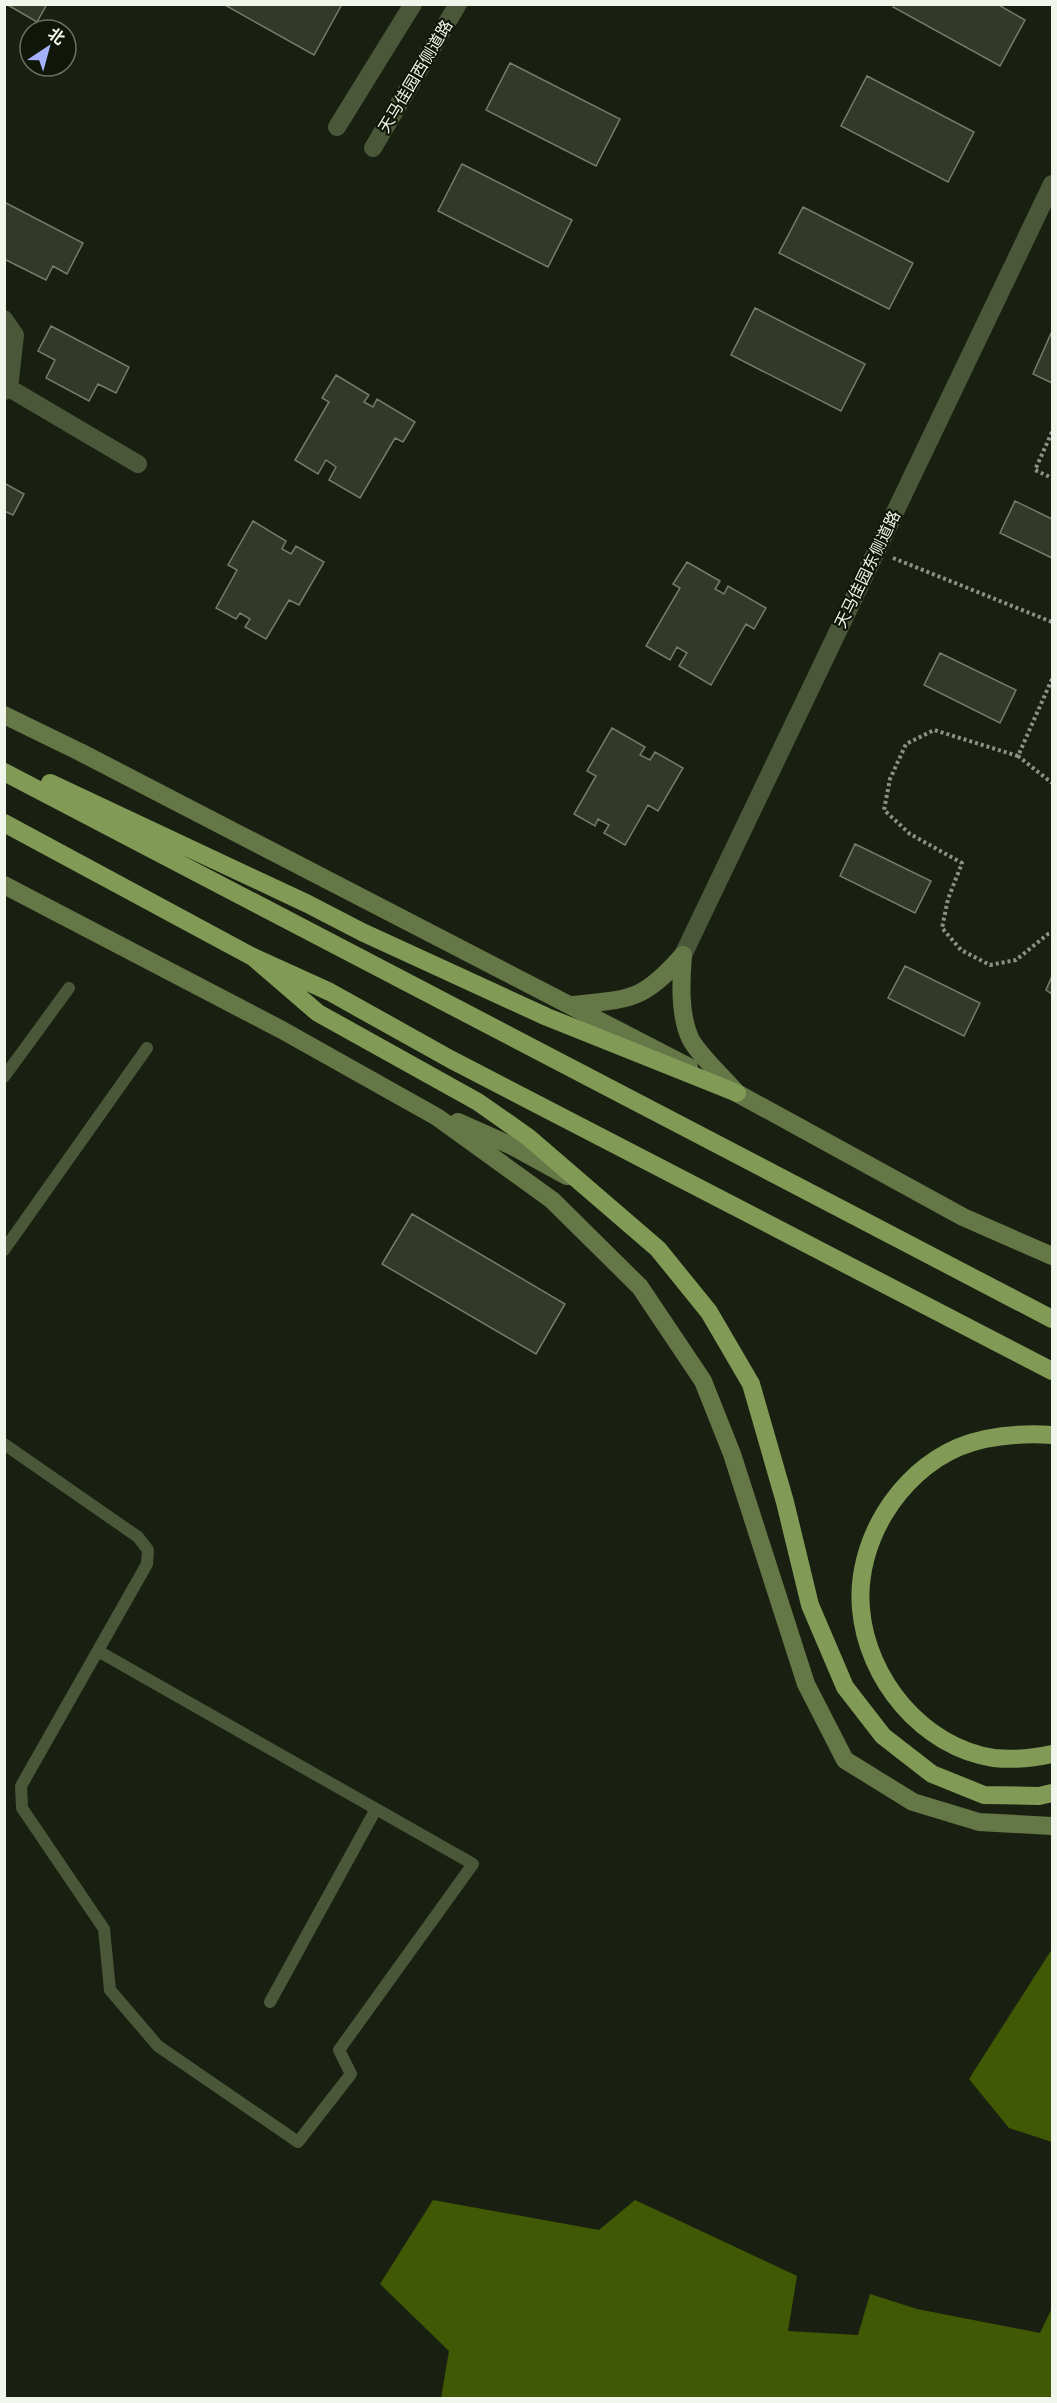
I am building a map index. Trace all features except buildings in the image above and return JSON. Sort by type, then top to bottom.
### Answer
[{"type":"highway","points":[[4,761],[547,1017],[737,1094]]},
{"type":"highway","points":[[4,772],[1053,1319]]},
{"type":"highway","points":[[4,823],[253,957],[330,992],[450,1059],[1053,1371]]},
{"type":"highway","points":[[253,957],[318,1013],[477,1102],[528,1137],[658,1249],[709,1311],[751,1384],[785,1502],[810,1605],[846,1687],[882,1736],[932,1774],[984,1795],[1039,1796],[1053,1793]]},
{"type":"highway","points":[[1053,1435],[1015,1433],[984,1439],[957,1448],[924,1469],[905,1485],[885,1511],[873,1536],[865,1562],[861,1608],[872,1658],[886,1685],[923,1725],[965,1749],[994,1758],[1032,1758],[1053,1754]]},
{"type":"main road","points":[[4,715],[573,1005],[1053,1264]]},
{"type":"main road","points":[[4,885],[282,1030],[437,1116],[552,1200],[640,1287],[703,1381],[732,1454],[806,1684],[846,1760],[913,1802],[979,1822],[1053,1826]]},
{"type":"main road","points":[[573,1005],[622,1000],[643,993],[661,980],[683,955]]},
{"type":"main road","points":[[683,955],[681,989],[684,1015],[691,1039],[737,1094]]},
{"type":"main road","points":[[399,1095],[512,1146],[586,1186]]},
{"type":"main road","points":[[963,1217],[1053,1256]]},
{"type":"street","points":[[337,128],[413,4]]},
{"type":"street","name":"天马佳园西侧道路","points":[[373,148],[458,4]]},
{"type":"street","name":"天马佳园东侧道路","points":[[683,955],[1053,184]]},
{"type":"street","points":[[4,319],[15,335],[7,390],[138,464]]},
{"type":"lane","points":[[4,1077],[69,988]]},
{"type":"lane","points":[[4,1250],[147,1048]]},
{"type":"lane","points":[[4,1444],[138,1538],[148,1550],[147,1564],[21,1786],[22,1808],[104,1929],[110,1990],[158,2046],[298,2142],[351,2074],[339,2050],[473,1863],[98,1651]]},
{"type":"lane","points":[[270,2002],[376,1809]]},
{"type":"path","points":[[1053,432],[1035,470],[1053,477]]},
{"type":"path","points":[[876,551],[1053,622]]},
{"type":"path","points":[[1018,756],[1053,679]]},
{"type":"path","points":[[1053,783],[1018,756],[934,730],[906,744],[891,779],[884,810],[910,834],[962,863],[948,899],[942,928],[961,950],[990,965],[1016,960],[1048,934],[1053,933]]},
{"type":"green space","points":[[1052,1949],[1052,2142],[1009,2128],[969,2079]]},
{"type":"green space","points":[[433,2200],[599,2230],[635,2200],[797,2276],[788,2331],[858,2335],[870,2294],[917,2309],[1040,2333],[1052,2308],[1052,2398],[441,2398],[449,2351],[380,2284]]}]
